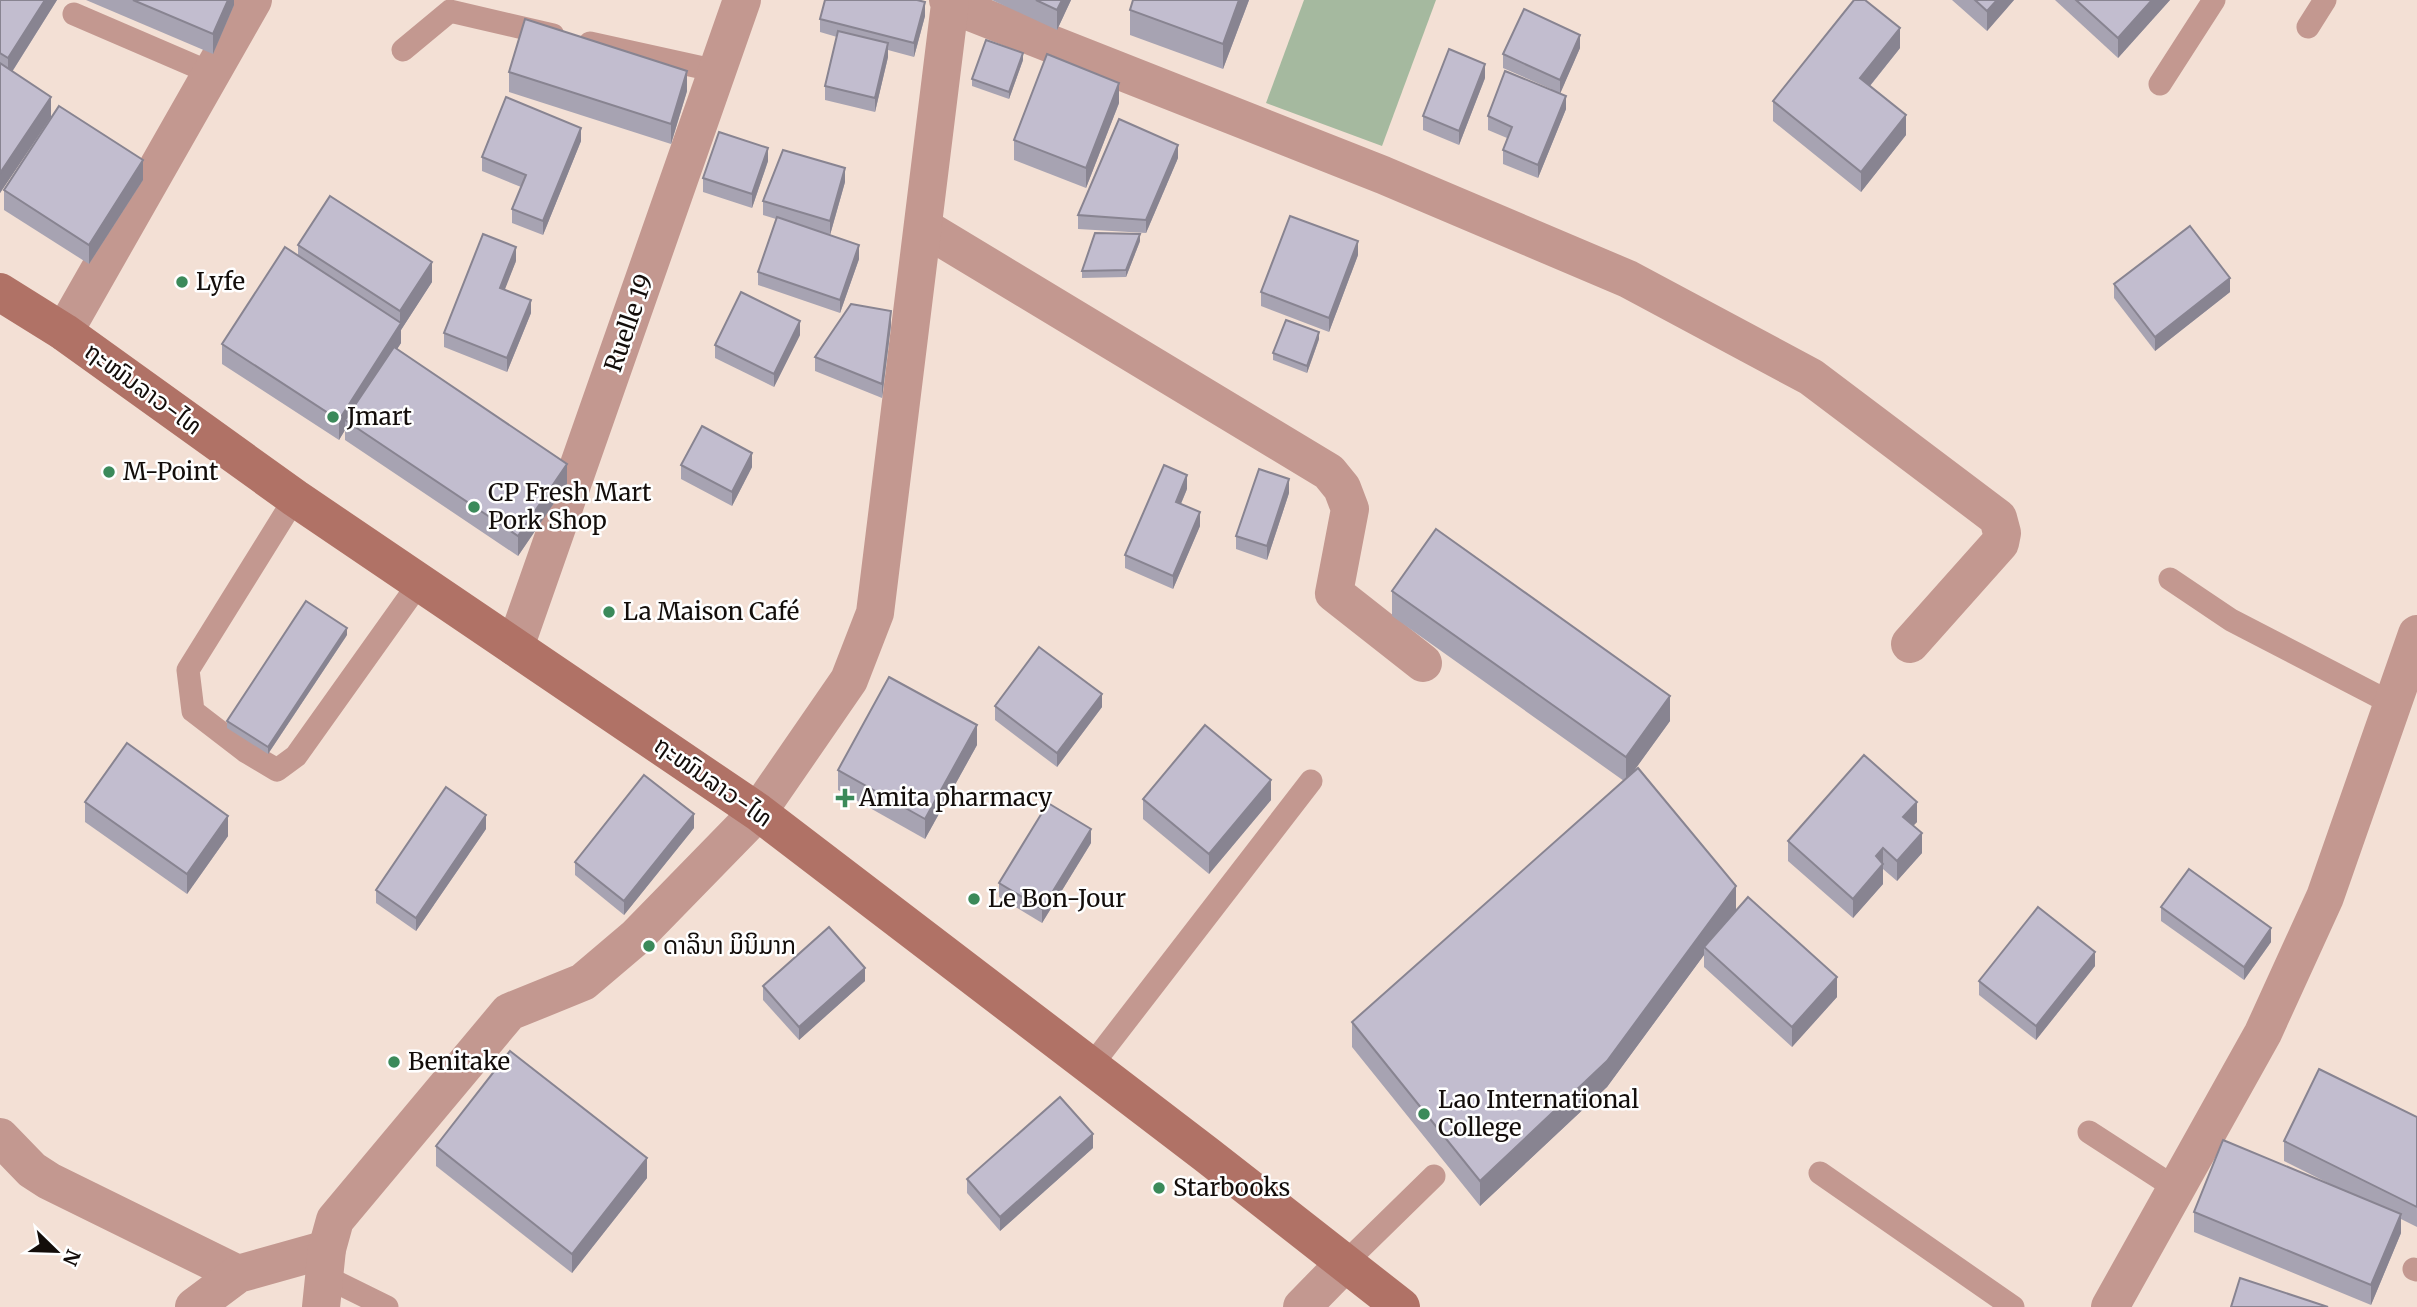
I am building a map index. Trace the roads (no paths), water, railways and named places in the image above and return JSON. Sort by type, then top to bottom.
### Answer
[{"type":"street","points":[[64,332],[253,0]]},
{"type":"street","name":"Ruelle 19","points":[[515,646],[742,0]]},
{"type":"street","points":[[0,1137],[32,1170],[49,1181],[238,1274],[324,1277],[335,1220],[509,1012],[583,982],[636,937],[758,812],[849,680],[875,613],[949,2],[1383,175],[1628,279],[1811,377],[1998,518],[2002,533],[2000,543],[1910,644]]},
{"type":"street","points":[[923,227],[1329,472],[1342,488],[1350,509],[1334,593],[1423,663]]},
{"type":"street","name":"ຖະໜົນລາວ-ໄທ","points":[[0,292],[64,332],[295,498],[758,812],[1401,1307]]},
{"type":"street","points":[[2110,1307],[2263,1033],[2325,897],[2417,634]]},
{"type":"street","points":[[1302,1307],[1345,1263]]},
{"type":"street","points":[[194,1307],[238,1274]]},
{"type":"lane","points":[[2160,84],[2214,0]]},
{"type":"lane","points":[[2308,27],[2325,0]]},
{"type":"lane","points":[[403,50],[450,11],[717,71]]},
{"type":"lane","points":[[74,14],[211,73]]},
{"type":"lane","points":[[295,498],[188,670],[193,711],[245,751],[277,770],[296,756],[420,582]]},
{"type":"lane","points":[[2170,579],[2231,620],[2393,704]]},
{"type":"lane","points":[[1091,1066],[1311,781]]},
{"type":"lane","points":[[2089,1132],[2177,1189]]},
{"type":"lane","points":[[1821,1173],[2013,1307]]},
{"type":"lane","points":[[1345,1263],[1434,1176]]},
{"type":"lane","points":[[324,1277],[387,1307]]},
{"type":"place","name":"Lyfe","points":[[182,282]]},
{"type":"place","name":"Jmart","points":[[333,417]]},
{"type":"place","name":"M-Point","points":[[109,472]]},
{"type":"place","name":"CP Fresh Mart Pork Shop","points":[[474,507]]},
{"type":"place","name":"La Maison Café","points":[[609,612]]},
{"type":"place","name":"Amita pharmacy","points":[[845,798]]},
{"type":"place","name":"Le Bon-Jour","points":[[974,899]]},
{"type":"place","name":"ດາລິນາ ມິນິມາກ","points":[[649,946]]},
{"type":"place","name":"Benitake","points":[[394,1062]]},
{"type":"place","name":"Lao International College","points":[[1424,1114]]},
{"type":"place","name":"Starbooks","points":[[1159,1188]]}]
